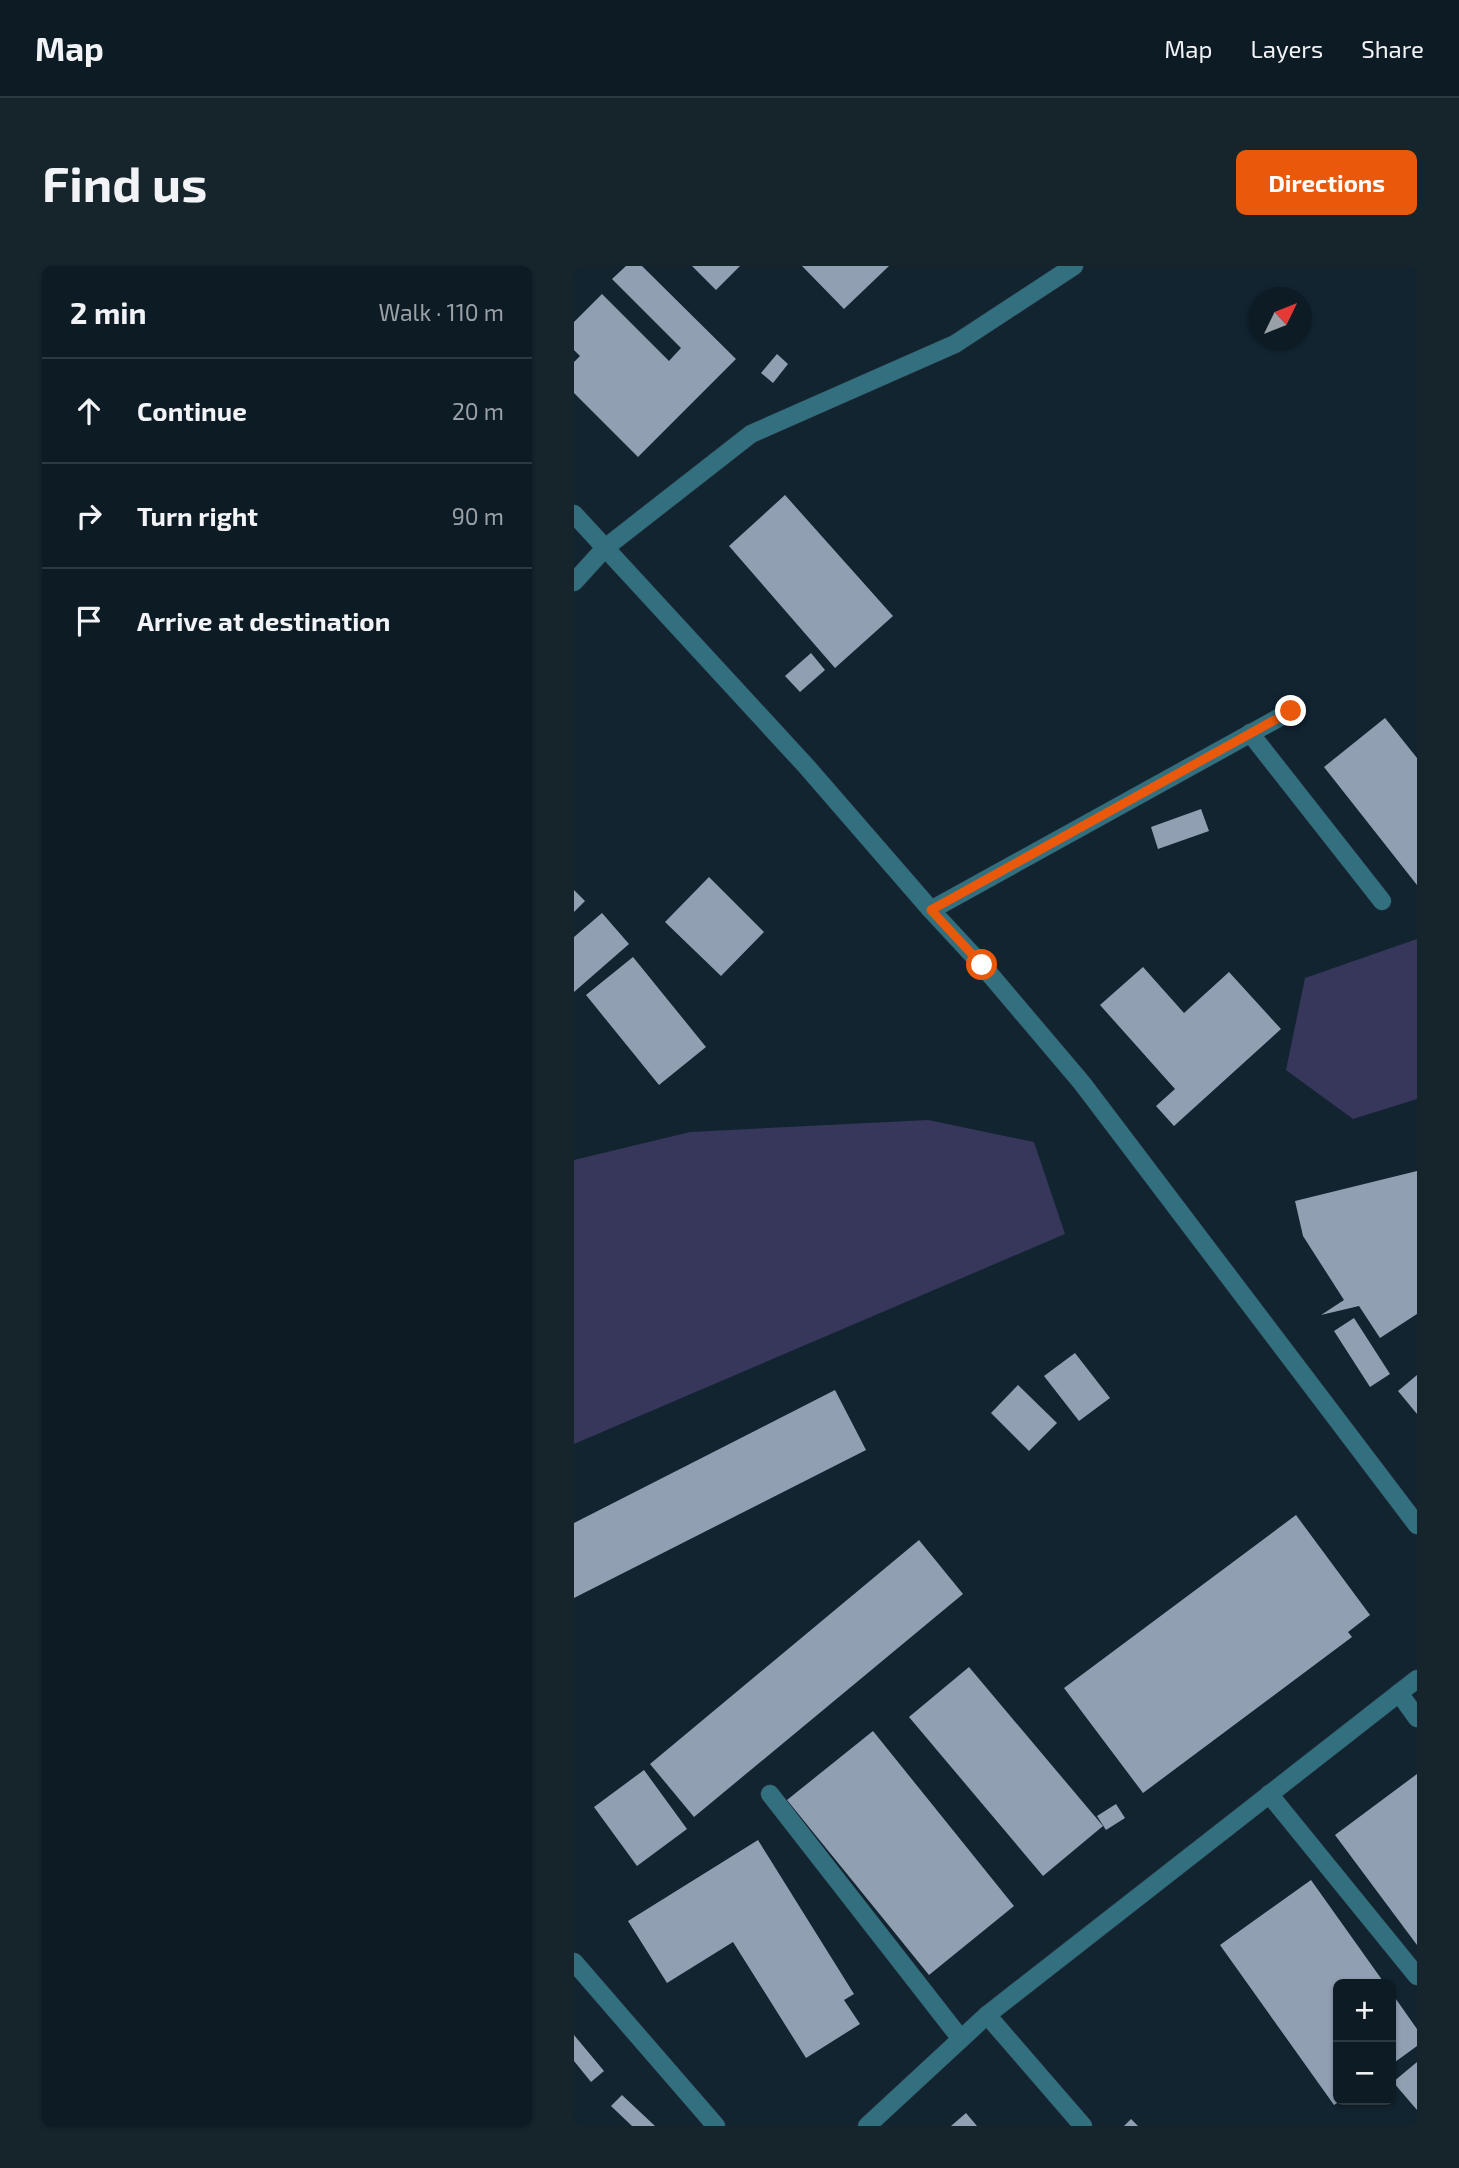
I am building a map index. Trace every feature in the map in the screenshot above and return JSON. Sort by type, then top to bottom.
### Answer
[{"type":"street","points":[[574,582],[605,548],[751,434],[955,344],[1074,266]]},
{"type":"street","points":[[574,514],[807,767],[1082,1083],[1417,1525]]},
{"type":"street","points":[[931,910],[1291,711]]},
{"type":"street","points":[[1250,733],[1382,901]]},
{"type":"street","points":[[867,2126],[987,2015],[1417,1678]]},
{"type":"street","points":[[1399,1693],[1417,1718]]},
{"type":"street","points":[[770,1794],[961,2039]]},
{"type":"street","points":[[1269,1794],[1417,1976]]},
{"type":"street","points":[[574,1962],[716,2126]]},
{"type":"street","points":[[987,2015],[1083,2126]]},
{"type":"shaded area","points":[[1417,939],[1417,1099],[1353,1119],[1286,1070],[1305,978]]},
{"type":"shaded area","points":[[928,1120],[1034,1142],[1065,1234],[574,1444],[574,1160],[690,1132]]},
{"type":"building","points":[[626,266],[642,266],[736,359],[638,457],[574,393],[574,362],[580,356],[574,350],[574,322],[602,294],[669,361],[681,348],[612,279]]},
{"type":"building","points":[[692,266],[740,266],[716,290]]},
{"type":"building","points":[[802,266],[889,266],[844,309]]},
{"type":"building","points":[[777,354],[788,364],[773,383],[761,373]]},
{"type":"building","points":[[785,495],[893,616],[835,668],[729,546]]},
{"type":"building","points":[[811,653],[825,670],[800,692],[785,676]]},
{"type":"building","points":[[1385,718],[1417,758],[1417,885],[1324,767]]},
{"type":"building","points":[[1201,809],[1209,831],[1158,849],[1151,827]]},
{"type":"building","points":[[709,877],[764,932],[721,976],[665,922]]},
{"type":"building","points":[[574,890],[585,901],[574,912]]},
{"type":"building","points":[[602,913],[629,944],[574,992],[574,937]]},
{"type":"building","points":[[633,957],[706,1047],[659,1085],[586,995]]},
{"type":"building","points":[[1143,967],[1184,1013],[1229,972],[1281,1029],[1174,1126],[1156,1106],[1175,1089],[1100,1005]]},
{"type":"building","points":[[1417,1171],[1417,1314],[1380,1338],[1359,1306],[1321,1315],[1344,1300],[1303,1236],[1295,1201]]},
{"type":"building","points":[[1354,1318],[1390,1374],[1370,1387],[1334,1331]]},
{"type":"building","points":[[1075,1353],[1110,1398],[1079,1421],[1044,1376]]},
{"type":"building","points":[[1417,1375],[1417,1414],[1398,1391]]},
{"type":"building","points":[[1018,1385],[1057,1423],[1029,1451],[991,1413]]},
{"type":"building","points":[[835,1390],[866,1450],[574,1598],[574,1523]]},
{"type":"building","points":[[1296,1515],[1370,1615],[1348,1632],[1352,1637],[1143,1793],[1064,1688]]},
{"type":"building","points":[[919,1540],[963,1594],[694,1817],[650,1764]]},
{"type":"building","points":[[969,1667],[1103,1826],[1043,1876],[909,1717]]},
{"type":"building","points":[[873,1731],[1014,1906],[929,1975],[787,1800]]},
{"type":"building","points":[[644,1770],[687,1829],[637,1866],[594,1807]]},
{"type":"building","points":[[1417,1774],[1417,1945],[1335,1835]]},
{"type":"building","points":[[1116,1804],[1125,1818],[1106,1830],[1097,1816]]},
{"type":"building","points":[[758,1840],[854,1994],[844,2000],[860,2024],[806,2058],[733,1942],[667,1983],[628,1921]]},
{"type":"building","points":[[1311,1880],[1381,1979],[1333,1979],[1333,2104],[1220,1945]]},
{"type":"building","points":[[1396,1999],[1417,2029],[1417,2046],[1396,2061]]},
{"type":"building","points":[[574,2035],[604,2071],[591,2082],[574,2061]]},
{"type":"building","points":[[1417,2062],[1417,2110],[1396,2086],[1396,2080]]},
{"type":"building","points":[[622,2095],[655,2126],[632,2126],[611,2106]]},
{"type":"building","points":[[966,2113],[977,2126],[951,2126]]},
{"type":"building","points":[[1131,2119],[1138,2126],[1124,2126]]},
{"type":"route","points":[[982,965],[931,910],[1291,711]]}]
